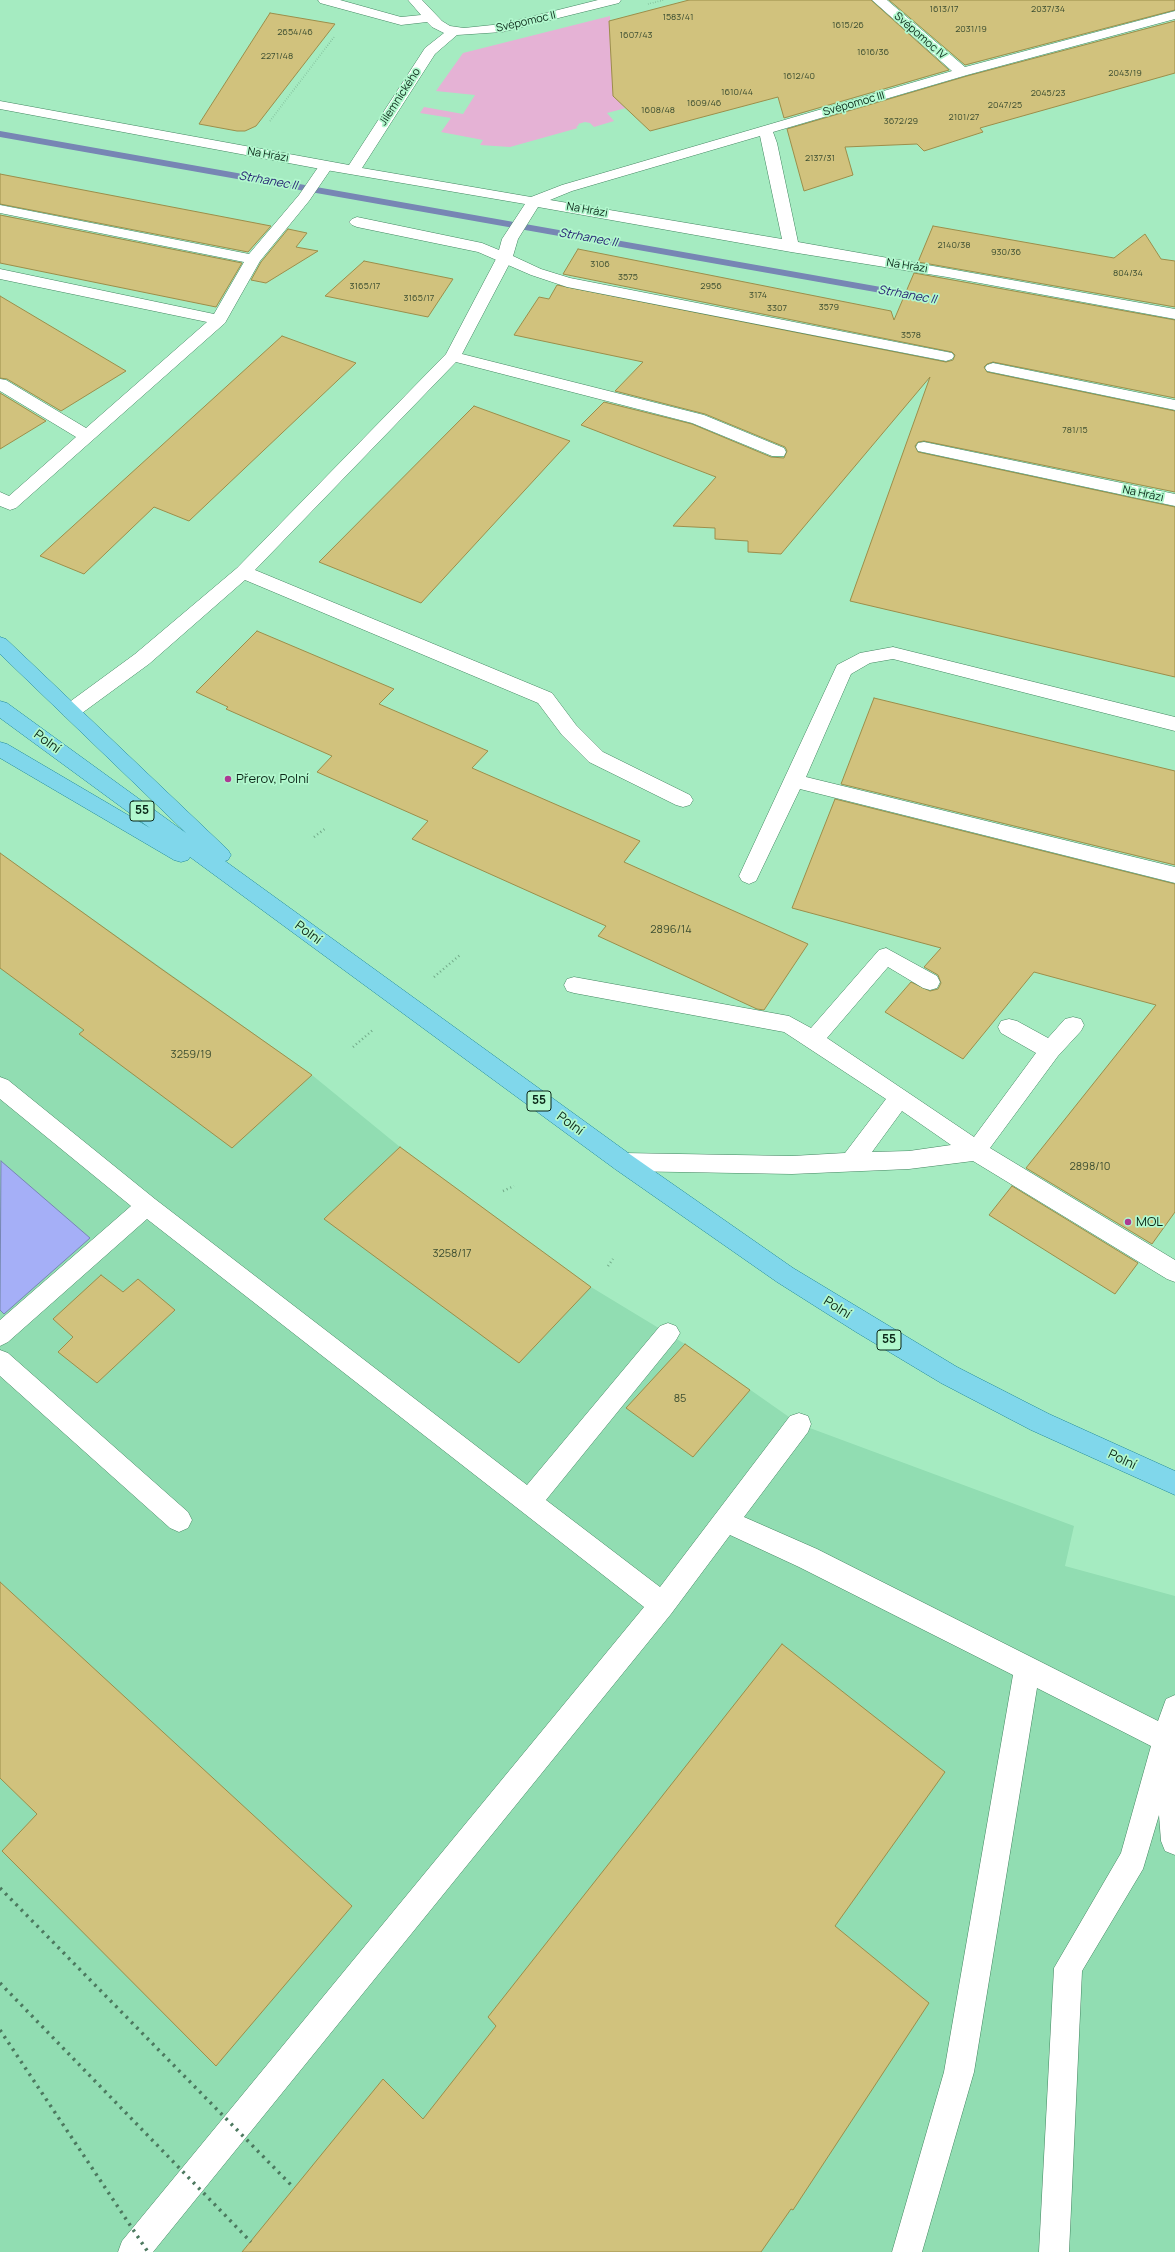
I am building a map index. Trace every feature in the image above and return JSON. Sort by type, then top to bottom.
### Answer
[{"type":"main road","points":[[0,643],[284,916]]},
{"type":"main road","name":"Polní","points":[[0,708],[623,1162],[785,1275],[864,1326],[950,1375],[1040,1422],[1175,1483]]},
{"type":"main road","points":[[0,750],[284,916]]},
{"type":"street","points":[[325,0],[401,21],[433,20]]},
{"type":"street","points":[[415,0],[433,20]]},
{"type":"street","name":"Svépomoc II","points":[[433,20],[454,30],[483,31],[502,28],[614,0]]},
{"type":"street","name":"Svépomoc IV","points":[[879,0],[962,72]]},
{"type":"street","name":"Svépomoc III","points":[[535,200],[567,188],[962,72],[1175,15]]},
{"type":"street","name":"Jilemnického","points":[[353,170],[430,51],[454,30]]},
{"type":"street","name":"Na Hrázi","points":[[0,105],[326,166],[535,200],[791,247],[946,272],[1175,314]]},
{"type":"street","points":[[765,130],[770,143],[791,247]]},
{"type":"street","points":[[0,498],[10,504],[219,320],[253,259],[304,198],[326,166]]},
{"type":"street","points":[[71,712],[142,659],[243,572],[453,356],[504,259],[510,239],[523,216],[535,200]]},
{"type":"street","points":[[0,209],[253,259]]},
{"type":"street","points":[[357,222],[482,248],[536,272],[567,282],[946,356]]},
{"type":"street","points":[[0,274],[219,320]]},
{"type":"street","points":[[453,356],[698,419],[778,452]]},
{"type":"street","points":[[993,368],[1175,405]]},
{"type":"street","points":[[0,384],[87,436]]},
{"type":"street","name":"Na Hrázi","points":[[924,447],[1175,500]]},
{"type":"street","points":[[243,572],[545,698],[569,730],[596,757],[683,800]]},
{"type":"street","points":[[749,876],[844,670],[866,657],[893,653],[1175,724]]},
{"type":"street","points":[[794,780],[1175,875]]},
{"type":"street","points":[[813,1040],[886,956],[930,982]]},
{"type":"street","points":[[574,985],[789,1024],[900,1097],[976,1151],[1175,1272]]},
{"type":"street","points":[[623,1162],[792,1165],[909,1160],[976,1151],[1050,1050],[1073,1025]]},
{"type":"street","points":[[1009,1027],[1050,1050]]},
{"type":"street","points":[[0,1086],[147,1206],[662,1605]]},
{"type":"street","points":[[851,1163],[900,1097]]},
{"type":"street","points":[[0,1335],[147,1206]]},
{"type":"street","points":[[529,1502],[668,1333]]},
{"type":"street","points":[[0,1361],[179,1520]]},
{"type":"street","points":[[133,2252],[662,1605],[799,1424]]},
{"type":"street","points":[[726,1521],[808,1558],[1166,1739]]},
{"type":"street","points":[[907,2252],[959,2072],[1027,1669]]},
{"type":"street","points":[[1054,2252],[1068,1968],[1133,1859],[1175,1708]]},
{"type":"street","points":[[1166,1739],[1175,1841]]},
{"type":"path","points":[[266,126],[355,9]]},
{"type":"path","points":[[236,784],[250,773]]},
{"type":"path","points":[[314,837],[326,828]]},
{"type":"path","points":[[503,1192],[514,1186]]},
{"type":"path","points":[[608,1266],[613,1259]]},
{"type":"shaded area","points":[[610,16],[611,51],[622,105],[626,108],[607,113],[614,121],[594,127],[590,123],[585,122],[578,124],[579,125],[576,127],[578,128],[510,147],[480,145],[483,140],[441,132],[451,118],[420,113],[424,107],[463,114],[475,95],[436,91],[463,53]]},
{"type":"shaded area","points":[[0,853],[312,1075],[400,1147],[591,1287],[685,1344],[799,1424],[1074,1526],[1065,1566],[1175,1596],[1175,2252],[0,2252]]},
{"type":"water","points":[[1,1161],[90,1238],[4,1314],[0,1310]]},
{"type":"building","points":[[689,0],[871,0],[949,70],[784,118],[778,97],[650,131],[613,96],[609,21]]},
{"type":"building","points":[[889,0],[1175,0],[1175,10],[965,65]]},
{"type":"building","points":[[270,13],[335,24],[256,126],[245,131],[237,131],[199,124]]},
{"type":"building","points":[[1175,21],[1175,73],[980,128],[983,132],[924,151],[917,144],[845,147],[853,175],[804,191],[787,129],[967,76]]},
{"type":"building","points":[[0,174],[271,226],[248,252],[0,204]]},
{"type":"building","points":[[0,215],[242,263],[216,307],[0,263]]},
{"type":"building","points":[[933,226],[1114,258],[1145,234],[1161,259],[1175,261],[1175,307],[918,262]]},
{"type":"building","points":[[288,229],[307,233],[296,247],[318,251],[266,283],[251,280],[261,262]]},
{"type":"building","points":[[578,249],[891,311],[894,320],[914,273],[1175,320],[1175,398],[993,362],[984,367],[987,372],[1175,411],[1175,492],[924,441],[918,442],[915,446],[918,452],[1175,507],[1175,677],[850,601],[930,377],[781,554],[748,552],[748,541],[715,539],[715,528],[673,526],[716,477],[581,425],[604,402],[692,424],[771,457],[784,458],[787,451],[785,447],[705,414],[615,391],[643,362],[514,335],[539,297],[549,299],[557,285],[946,362],[953,360],[955,355],[952,352],[563,274]]},
{"type":"building","points":[[364,261],[453,279],[428,317],[325,296]]},
{"type":"building","points":[[0,296],[126,371],[61,411],[7,379],[0,378]]},
{"type":"building","points":[[282,336],[356,363],[189,521],[154,507],[84,574],[40,556]]},
{"type":"building","points":[[0,393],[46,421],[0,449]]},
{"type":"building","points":[[474,406],[570,441],[421,603],[319,562]]},
{"type":"building","points":[[257,631],[394,689],[379,704],[488,751],[472,768],[640,841],[624,862],[808,944],[764,1010],[757,1009],[598,936],[606,926],[412,839],[428,821],[317,772],[332,756],[226,709],[228,707],[196,692]]},
{"type":"building","points":[[874,698],[1175,771],[1175,865],[841,784]]},
{"type":"building","points":[[835,799],[1175,884],[1175,1212],[1152,1244],[1026,1168],[1156,1005],[1034,972],[963,1059],[885,1012],[911,982],[930,991],[938,989],[941,983],[938,975],[924,967],[941,948],[792,908]]},
{"type":"building","points":[[0,853],[312,1075],[232,1148],[79,1034],[84,1030],[0,968]]},
{"type":"building","points":[[400,1147],[591,1287],[519,1363],[324,1219]]},
{"type":"building","points":[[1012,1186],[1138,1263],[1115,1294],[989,1215]]},
{"type":"building","points":[[101,1275],[123,1292],[138,1279],[175,1310],[97,1383],[58,1352],[73,1337],[53,1319]]},
{"type":"building","points":[[685,1344],[750,1390],[693,1457],[626,1408]]},
{"type":"building","points":[[0,1582],[352,1906],[216,2066],[2,1851],[37,1814],[0,1778]]},
{"type":"building","points":[[782,1644],[945,1772],[835,1926],[929,2003],[793,2210],[791,2209],[761,2252],[242,2252],[383,2079],[423,2119],[496,2026],[488,2017]]},
{"type":"waterway","name":"Strhanec II","points":[[0,134],[926,298]]},
{"type":"railway","points":[[0,1888],[294,2188]]},
{"type":"railway","points":[[0,1983],[251,2242]]},
{"type":"railway","points":[[0,2030],[148,2252]]},
{"type":"place","name":"Přerov, Polní","points":[[228,779]]},
{"type":"place","name":"MOL","points":[[1128,1222]]}]
